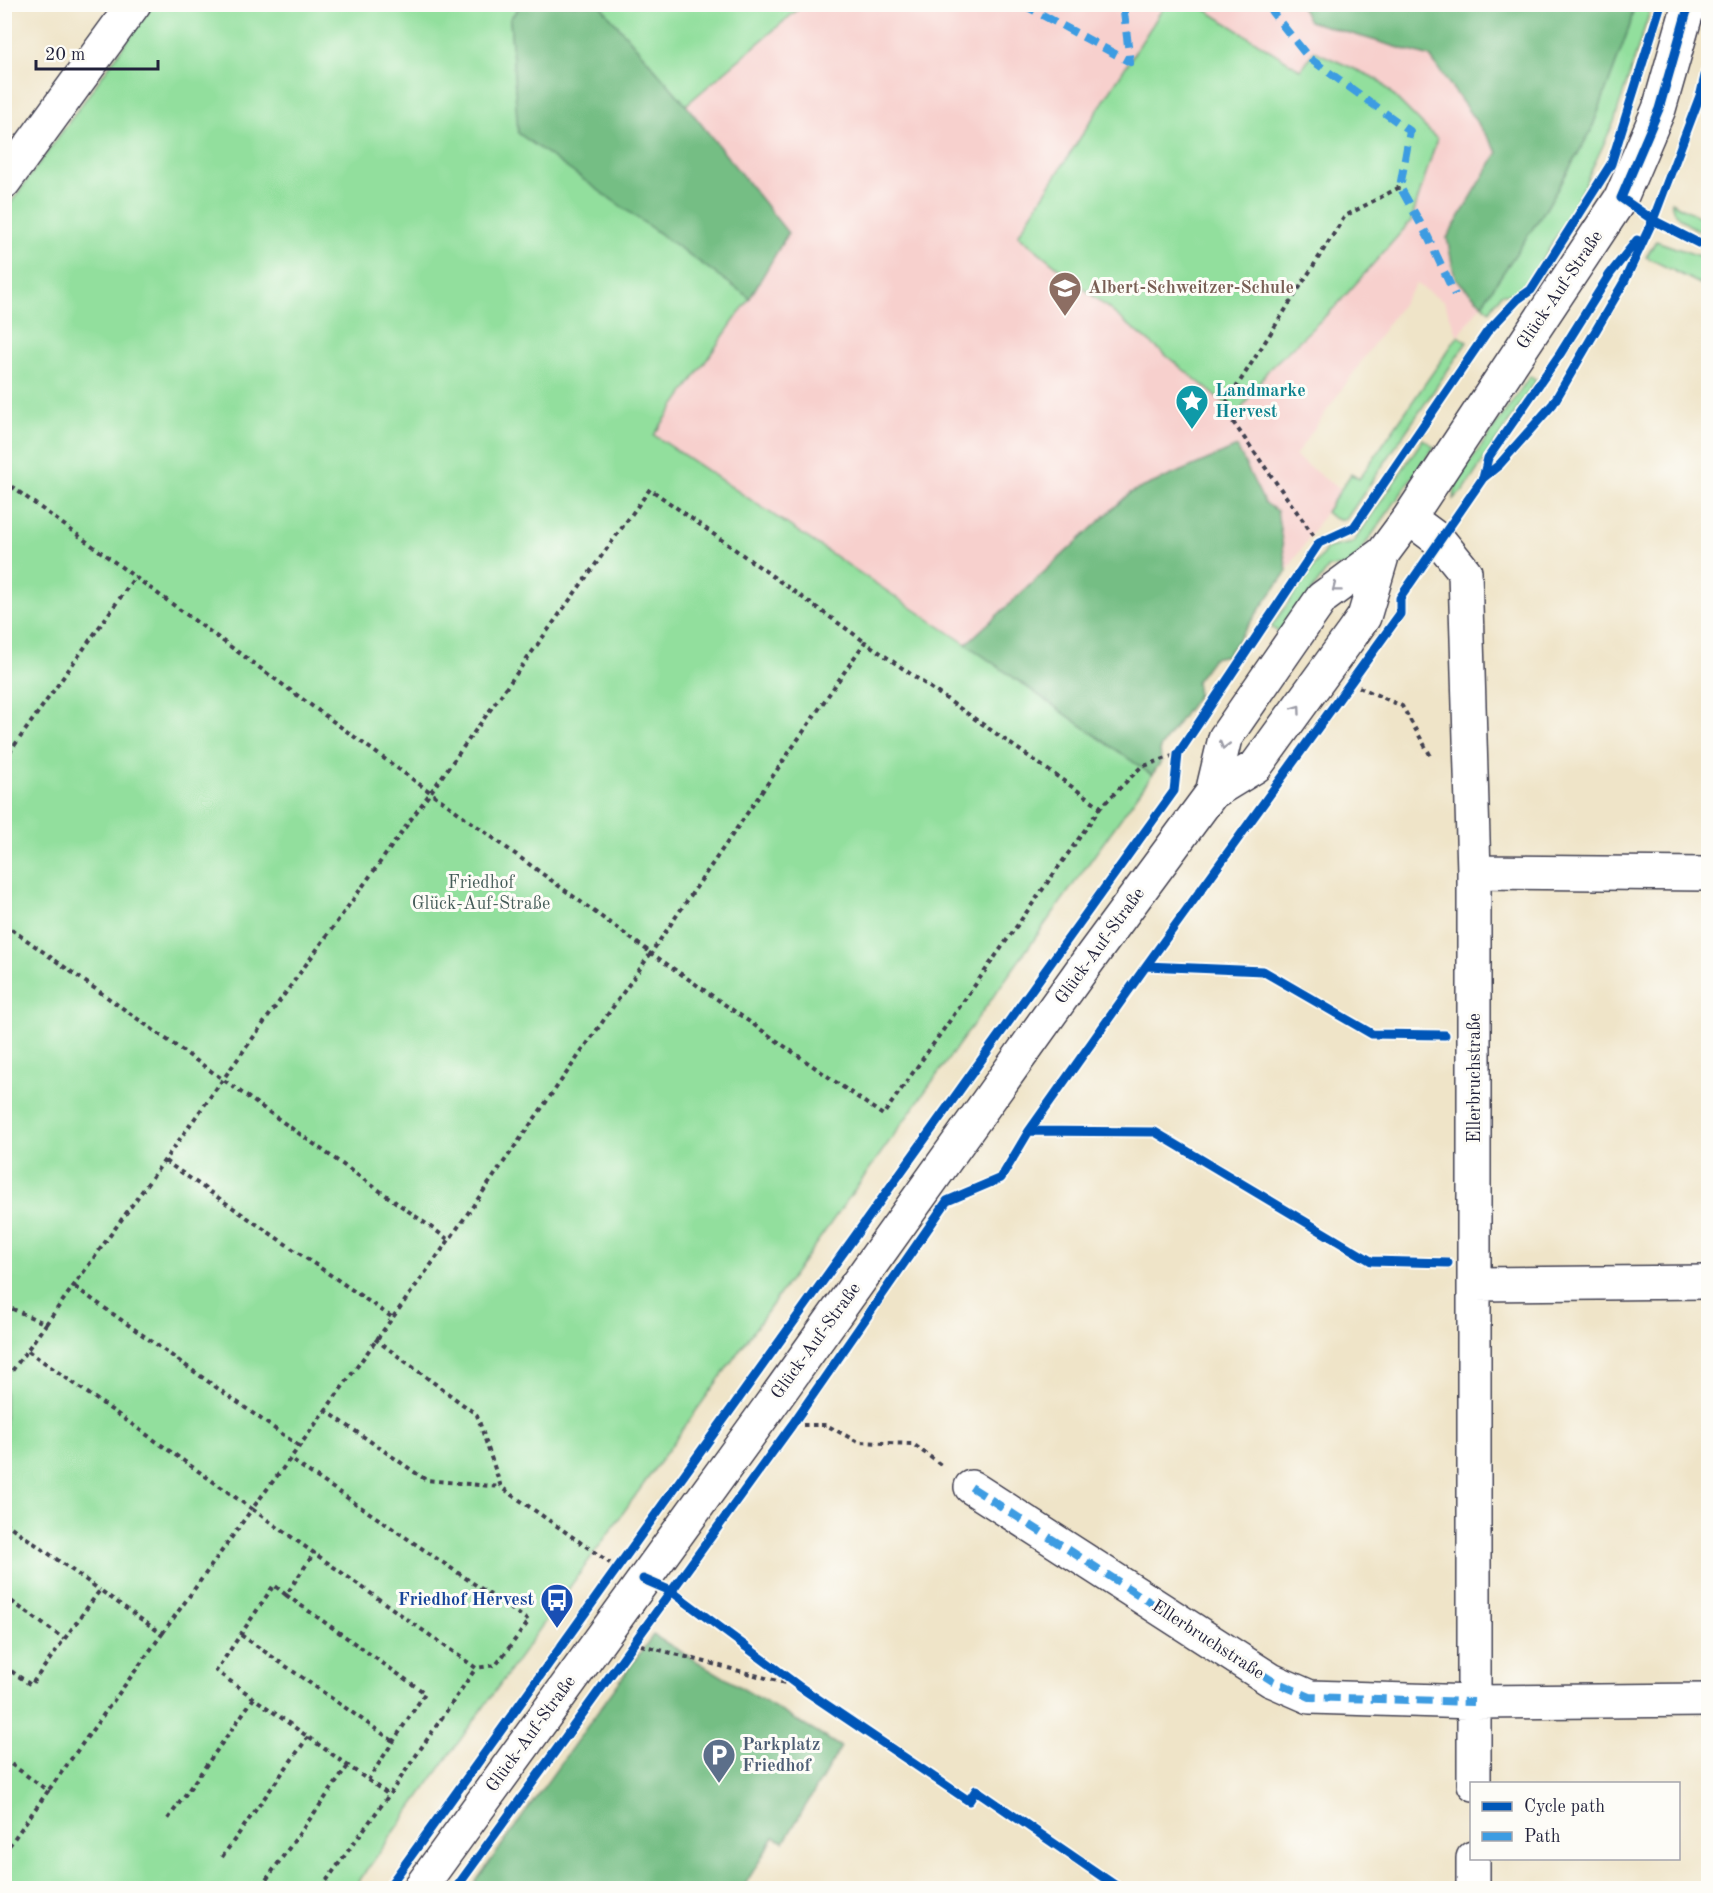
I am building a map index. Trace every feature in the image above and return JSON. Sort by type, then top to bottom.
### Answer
[{"type":"street","points":[[4,182],[134,4]]},
{"type":"street","name":"Glück-Auf-Straße","points":[[1212,793],[1225,738],[1323,598],[1383,553],[1409,518],[1621,198],[1659,109],[1689,4]]},
{"type":"street","name":"Ellerbruchstraße","points":[[1409,518],[1440,541],[1466,572],[1474,872],[1474,1782]]},
{"type":"street","name":"Glück-Auf-Straße","points":[[420,1888],[769,1407],[1088,960],[1212,793],[1256,766],[1364,617],[1383,553]]},
{"type":"street","points":[[1474,872],[1708,874]]},
{"type":"street","points":[[1474,1284],[1708,1282]]},
{"type":"street","name":"Ellerbruchstraße","points":[[971,1487],[1271,1680],[1310,1697],[1474,1702],[1708,1700]]},
{"type":"street","points":[[1473,1860],[1473,1888]]},
{"type":"path","points":[[1319,543],[1223,408],[1345,216],[1400,188]]},
{"type":"path","points":[[4,481],[651,952],[883,1115],[1101,807],[1141,767],[1178,754]]},
{"type":"path","points":[[4,1382],[75,1287],[650,489],[1101,807]]},
{"type":"path","points":[[4,760],[135,577]]},
{"type":"path","points":[[4,1853],[449,1240],[865,642]]},
{"type":"path","points":[[1317,682],[1325,688],[1350,684],[1402,706],[1434,761]]},
{"type":"path","points":[[4,924],[449,1240]]},
{"type":"path","points":[[165,1161],[393,1318]]},
{"type":"path","points":[[75,1287],[299,1446]]},
{"type":"path","points":[[4,1305],[46,1324]]},
{"type":"path","points":[[375,1339],[477,1415],[501,1487]]},
{"type":"path","points":[[28,1351],[476,1668],[496,1665],[529,1621],[290,1459]]},
{"type":"path","points":[[325,1410],[426,1480],[501,1487],[616,1568],[643,1579]]},
{"type":"path","points":[[792,1425],[799,1415]]},
{"type":"path","points":[[792,1425],[826,1425],[858,1442],[913,1444],[971,1487]]},
{"type":"path","points":[[4,1522],[162,1634]]},
{"type":"path","points":[[286,1595],[314,1553]]},
{"type":"path","points":[[368,1780],[424,1693],[274,1586],[216,1671],[388,1795]]},
{"type":"path","points":[[4,1666],[31,1685],[100,1590]]},
{"type":"path","points":[[4,1596],[64,1639]]},
{"type":"path","points":[[241,1635],[393,1741]]},
{"type":"path","points":[[639,1635],[633,1643],[800,1688]]},
{"type":"path","points":[[321,1888],[476,1668]]},
{"type":"path","points":[[168,1818],[254,1698]]},
{"type":"path","points":[[222,1857],[308,1737]]},
{"type":"path","points":[[4,1759],[48,1791]]},
{"type":"path","points":[[261,1887],[348,1766]]},
{"type":"shaded area","name":"Albert-Schweitzer-Schule","points":[[803,5],[1300,5],[1309,21],[1430,57],[1498,152],[1455,278],[1482,304],[1458,336],[1444,302],[1416,284],[1295,456],[1340,490],[1287,571],[1277,511],[1264,502],[1237,447],[1130,493],[966,644],[654,435],[750,298],[787,233],[686,105]]},
{"type":"green space","name":"Friedhof Glück-Auf-Straße","points":[[153,5],[521,5],[510,19],[519,133],[750,298],[654,435],[966,644],[1152,775],[354,1888],[5,1888],[5,211]]},
{"type":"green space","points":[[521,5],[600,5],[686,105],[788,233],[750,298],[518,133],[510,19]]},
{"type":"green space","points":[[600,5],[803,5],[686,105]]},
{"type":"green space","points":[[1165,5],[1198,5],[1301,70],[1314,51],[1377,79],[1437,139],[1411,221],[1336,306],[1268,370],[1238,414],[1018,235]]},
{"type":"green space","points":[[1300,5],[1634,5],[1630,25],[1591,131],[1547,207],[1482,304],[1455,278],[1447,238],[1498,152],[1430,57],[1309,21]]},
{"type":"green space","points":[[1634,5],[1652,5],[1614,122],[1573,209],[1522,293],[1501,294],[1490,311],[1482,304],[1547,207],[1591,131],[1630,25]]},
{"type":"green space","points":[[1671,202],[1708,221],[1708,235],[1680,219]]},
{"type":"green space","points":[[1656,241],[1708,259],[1708,288],[1646,257]]},
{"type":"green space","points":[[1458,336],[1467,342],[1347,518],[1335,519],[1326,512],[1351,474],[1359,479]]},
{"type":"green space","points":[[1530,376],[1536,381],[1464,490],[1453,499],[1457,481]]},
{"type":"green space","points":[[1423,439],[1434,447],[1350,566],[1329,567],[1281,634],[1271,627],[1327,548],[1353,543]]},
{"type":"green space","points":[[1237,447],[1264,502],[1277,511],[1287,571],[1227,655],[1213,658],[1196,681],[1198,695],[1160,748],[1161,762],[1152,775],[966,644],[1130,493]]},
{"type":"green space","points":[[653,1635],[841,1747],[784,1842],[774,1837],[743,1888],[471,1888]]},
{"type":"marked path","points":[[1022,4],[1130,62],[1123,4]]},
{"type":"marked path","points":[[1269,4],[1272,12],[1309,58],[1410,131],[1400,187],[1428,237],[1455,295]]},
{"type":"marked path","points":[[971,1487],[1271,1680],[1310,1697],[1474,1702]]},
{"type":"cycle path","points":[[388,1888],[1174,791],[1178,754],[1319,543],[1354,527],[1487,332],[1518,299],[1531,290],[1611,164],[1661,4]]},
{"type":"cycle path","points":[[1689,4],[1659,109],[1621,198],[1653,220],[1708,248]]},
{"type":"cycle path","points":[[456,1888],[792,1425],[947,1201],[1001,1178],[1029,1131],[1400,614],[1400,598],[1483,478],[1499,465],[1553,404],[1624,282],[1653,220],[1701,93],[1708,63]]},
{"type":"cycle path","points":[[1483,478],[1488,458],[1560,354],[1610,274],[1637,240]]},
{"type":"cycle path","points":[[1146,966],[1263,971],[1372,1034],[1445,1035]]},
{"type":"cycle path","points":[[1029,1131],[1155,1132],[1371,1261],[1448,1263]]},
{"type":"cycle path","points":[[643,1579],[671,1591],[800,1687],[969,1801],[976,1790],[1119,1888]]},
{"type":"place","name":"Albert-Schweitzer-Schule","points":[[1065,317]]},
{"type":"place","name":"Landmarke Hervest","points":[[1192,430]]},
{"type":"place","name":"Friedhof Hervest","points":[[557,1629]]},
{"type":"place","name":"Parkplatz Friedhof","points":[[719,1784]]}]
